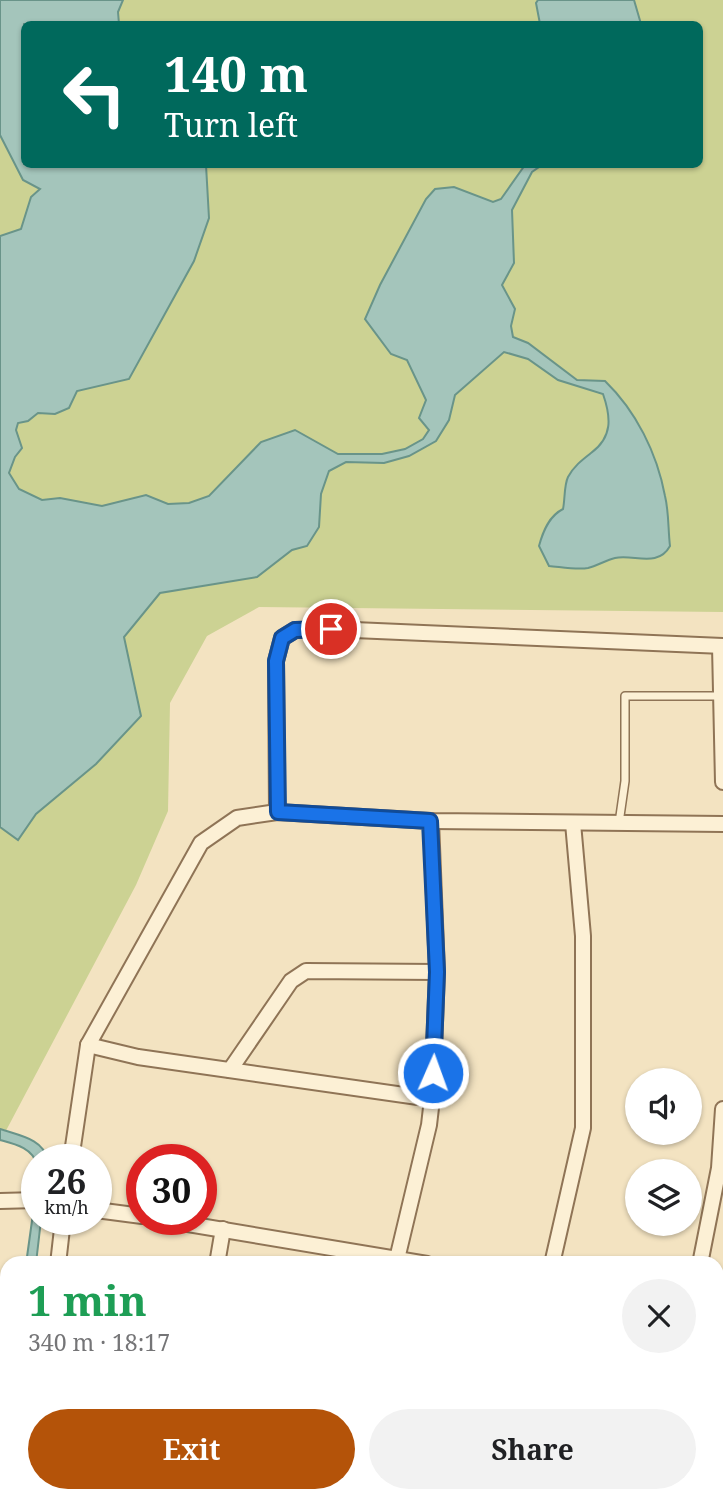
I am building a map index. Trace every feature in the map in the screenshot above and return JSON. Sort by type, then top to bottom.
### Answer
[{"type":"street","points":[[278,812],[276,661],[282,638],[295,630],[331,629],[722,646],[723,782]]},
{"type":"street","points":[[73,1144],[88,1045],[201,843],[237,818],[278,812],[430,821],[723,824]]},
{"type":"street","points":[[398,1256],[429,1125],[432,1099],[437,972],[430,821]]},
{"type":"street","points":[[554,1256],[583,1128],[583,936],[572,822]]},
{"type":"street","points":[[230,1070],[291,981],[306,971],[437,972]]},
{"type":"street","points":[[88,1045],[138,1057],[432,1099]]},
{"type":"street","points":[[702,1256],[719,1168],[723,1109]]},
{"type":"street","points":[[0,1201],[21,1200]]},
{"type":"street","points":[[217,1228],[380,1256]]},
{"type":"street","points":[[218,1256],[223,1229]]},
{"type":"street","points":[[59,1256],[61,1235]]},
{"type":"lane","points":[[619,823],[625,781],[625,696],[721,696]]},
{"type":"green space","points":[[0,0],[723,0],[723,612],[259,607],[207,636],[170,703],[168,811],[136,885],[0,1142]]},
{"type":"water","points":[[0,0],[123,0],[118,12],[119,21],[21,21],[21,168],[206,168],[209,218],[194,261],[129,379],[77,391],[69,408],[55,414],[38,413],[28,421],[18,423],[16,430],[22,448],[9,473],[19,489],[42,500],[60,498],[102,506],[146,495],[168,504],[189,503],[209,496],[261,442],[295,430],[338,454],[382,454],[405,449],[423,439],[429,430],[419,418],[426,400],[407,360],[391,354],[365,319],[426,199],[435,189],[454,187],[493,202],[501,199],[523,168],[538,168],[532,172],[512,210],[514,263],[502,285],[515,309],[511,326],[513,337],[528,343],[577,380],[605,381],[626,406],[644,434],[657,464],[667,508],[670,546],[659,557],[615,558],[584,569],[549,566],[539,546],[542,535],[550,520],[563,509],[570,473],[598,447],[607,433],[608,411],[603,394],[558,380],[528,359],[504,352],[455,395],[449,420],[436,441],[409,456],[384,463],[346,462],[329,471],[321,494],[319,527],[307,546],[292,550],[257,577],[160,593],[124,637],[141,716],[96,764],[36,814],[18,840],[0,827],[0,236],[21,229],[31,197],[40,189],[23,180],[0,135]]},
{"type":"water","points":[[538,0],[634,0],[640,21],[539,21],[536,3]]},
{"type":"water","points":[[0,1129],[37,1144],[21,1144],[21,1147],[0,1140]]},
{"type":"water","points":[[30,1235],[39,1235],[37,1256],[27,1256]]},
{"type":"route","points":[[331,629],[295,630],[282,638],[276,661],[278,812],[430,821],[437,972],[433,1073]]}]
